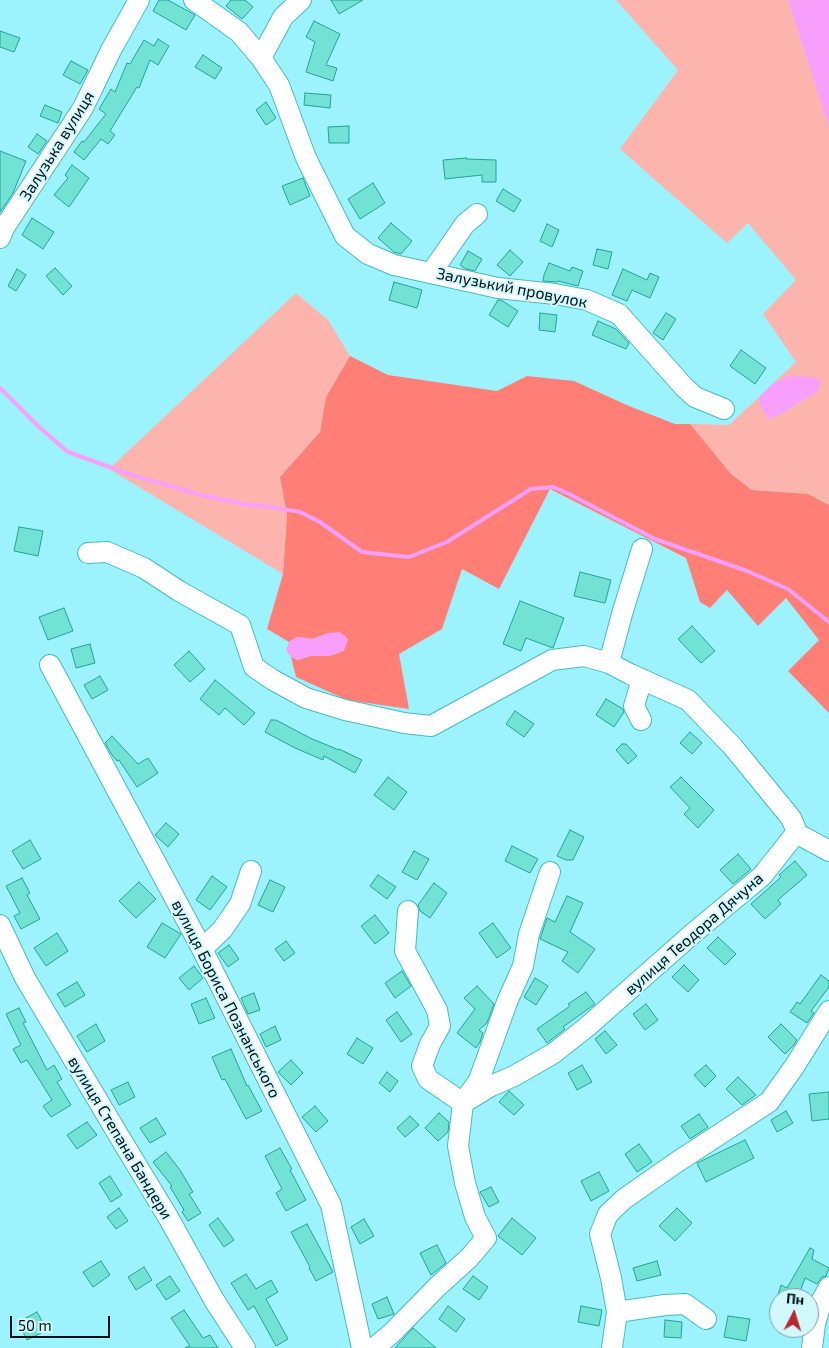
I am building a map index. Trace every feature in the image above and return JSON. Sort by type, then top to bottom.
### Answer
[{"type":"street","name":"Залузька вулиця","points":[[0,238],[4,228],[83,108],[111,50],[139,0]]},
{"type":"street","name":"Залузький провулок","points":[[194,0],[239,32],[261,58],[279,85],[306,158],[346,236],[368,254],[394,265],[498,288],[555,294],[587,300],[619,314],[695,397],[724,409]]},
{"type":"street","points":[[261,58],[283,17],[301,0]]},
{"type":"street","points":[[431,273],[465,224],[477,214]]},
{"type":"street","points":[[609,663],[642,549]]},
{"type":"street","points":[[88,552],[107,552],[144,568],[179,591],[240,625],[254,667],[306,698],[345,710],[404,723],[431,726],[552,660],[584,656],[609,663],[688,700],[733,747],[791,818],[796,833],[829,851]]},
{"type":"street","name":"вулиця Бориса Познанського","points":[[50,665],[202,950],[330,1205],[362,1348]]},
{"type":"street","points":[[641,720],[634,706],[642,679]]},
{"type":"street","name":"вулиця Теодора Дячуна","points":[[463,1102],[554,1053],[588,1026],[691,935],[762,876],[796,833]]},
{"type":"street","points":[[202,950],[222,930],[240,904],[251,871]]},
{"type":"street","points":[[374,1348],[469,1258],[486,1238],[472,1209],[458,1146],[463,1102],[479,1080],[507,1002],[524,966],[529,934],[550,872]]},
{"type":"street","points":[[408,912],[405,951],[437,1010],[440,1026],[430,1044],[422,1066],[428,1079],[463,1102]]},
{"type":"street","name":"вулиця Степана Бандери","points":[[0,925],[25,978],[168,1217],[214,1300],[245,1348]]},
{"type":"street","points":[[612,1348],[617,1312],[600,1234],[608,1214],[624,1199],[677,1162],[769,1102],[794,1067],[829,1011]]},
{"type":"street","points":[[812,1348],[814,1324],[822,1300],[829,1287]]},
{"type":"street","points":[[617,1312],[685,1304],[706,1319]]},
{"type":"shaded area","points":[[616,0],[788,0],[829,126],[829,505],[808,494],[752,490],[731,474],[690,424],[729,425],[759,397],[761,408],[769,419],[781,414],[817,392],[788,376],[771,385],[796,362],[763,314],[796,280],[748,223],[727,243],[620,149],[678,70]]},
{"type":"shaded area","points":[[788,0],[829,0],[829,126],[826,118]]},
{"type":"shaded area","points":[[296,293],[328,320],[350,356],[326,397],[320,432],[280,477],[287,515],[283,574],[109,469]]},
{"type":"shaded area","points":[[350,356],[388,375],[497,391],[527,376],[574,381],[675,424],[690,424],[731,474],[752,490],[808,494],[829,505],[829,713],[788,671],[819,640],[786,598],[758,626],[727,590],[710,608],[700,602],[686,558],[550,489],[499,589],[462,569],[442,629],[399,654],[409,709],[347,700],[296,677],[291,657],[298,660],[310,656],[331,656],[329,633],[312,639],[297,637],[289,642],[267,629],[283,574],[287,515],[280,477],[320,432],[326,397]]},
{"type":"shaded area","points":[[788,376],[812,377],[821,381],[817,392],[781,414],[769,419],[761,408],[759,397],[771,385]]},
{"type":"shaded area","points":[[340,632],[348,639],[344,651],[330,656],[310,656],[298,660],[291,657],[286,650],[289,642],[297,637],[312,639],[329,633]]},
{"type":"building","points":[[159,0],[168,0],[195,15],[186,30],[153,11]]},
{"type":"building","points":[[231,0],[245,0],[253,7],[242,19],[226,6]]},
{"type":"building","points":[[331,0],[363,0],[339,14]]},
{"type":"building","points":[[314,21],[340,34],[326,65],[337,68],[333,81],[306,72],[315,42],[306,37]]},
{"type":"building","points":[[0,31],[20,38],[14,52],[0,47]]},
{"type":"building","points":[[158,39],[169,46],[158,65],[150,60],[139,88],[137,87],[110,131],[115,135],[108,144],[101,139],[84,160],[74,152],[106,114],[99,109],[111,89],[115,92],[127,63],[130,64],[144,40],[154,46]]},
{"type":"building","points":[[203,55],[222,68],[215,79],[195,67]]},
{"type":"building","points":[[71,61],[88,70],[80,84],[63,75]]},
{"type":"building","points":[[305,93],[331,95],[330,108],[304,105]]},
{"type":"building","points":[[266,102],[276,118],[266,125],[256,110]]},
{"type":"building","points":[[45,105],[62,112],[58,123],[40,116]]},
{"type":"building","points":[[349,126],[349,143],[329,143],[328,127]]},
{"type":"building","points":[[37,134],[47,141],[38,154],[28,147]]},
{"type":"building","points":[[0,151],[26,161],[13,193],[0,212]]},
{"type":"building","points":[[466,158],[496,160],[496,182],[482,182],[482,175],[445,179],[443,160]]},
{"type":"building","points":[[72,165],[89,178],[69,207],[54,195],[68,178],[65,175]]},
{"type":"building","points":[[303,178],[310,196],[290,205],[282,186]]},
{"type":"building","points":[[373,183],[385,203],[360,219],[348,199]]},
{"type":"building","points":[[503,189],[521,200],[514,212],[496,201]]},
{"type":"building","points":[[32,218],[54,232],[43,249],[22,235]]},
{"type":"building","points":[[391,223],[412,241],[401,254],[394,252],[378,238]]},
{"type":"building","points":[[547,224],[559,230],[552,247],[540,241]]},
{"type":"building","points":[[597,249],[612,252],[608,269],[593,265]]},
{"type":"building","points":[[510,250],[523,262],[510,276],[497,265]]},
{"type":"building","points":[[468,251],[482,259],[475,271],[460,265]]},
{"type":"building","points":[[549,263],[570,271],[572,267],[583,271],[578,286],[558,281],[543,281]]},
{"type":"building","points":[[55,268],[72,286],[63,295],[46,276]]},
{"type":"building","points":[[17,269],[26,275],[16,291],[8,286]]},
{"type":"building","points":[[623,269],[647,280],[650,273],[659,277],[650,298],[632,290],[627,301],[612,295]]},
{"type":"building","points":[[394,282],[422,290],[417,308],[389,300]]},
{"type":"building","points":[[498,300],[518,311],[508,327],[489,315]]},
{"type":"building","points":[[540,313],[557,315],[555,332],[539,330]]},
{"type":"building","points":[[666,313],[676,319],[663,340],[653,333]]},
{"type":"building","points":[[598,321],[616,329],[629,343],[626,349],[592,335]]},
{"type":"building","points":[[741,350],[766,368],[755,384],[730,366]]},
{"type":"building","points":[[19,527],[43,531],[38,556],[14,551]]},
{"type":"building","points":[[580,572],[611,580],[605,603],[574,596]]},
{"type":"building","points":[[520,601],[564,618],[553,648],[526,638],[521,651],[503,644]]},
{"type":"building","points":[[64,608],[73,631],[48,640],[39,617]]},
{"type":"building","points":[[692,626],[715,651],[701,663],[678,639]]},
{"type":"building","points":[[90,644],[95,663],[76,668],[71,649]]},
{"type":"building","points":[[189,651],[205,669],[190,682],[174,665]]},
{"type":"building","points":[[100,676],[108,690],[92,699],[84,685]]},
{"type":"building","points":[[215,680],[255,713],[244,725],[225,708],[219,715],[200,699]]},
{"type":"building","points":[[606,699],[623,709],[624,712],[614,727],[596,715]]},
{"type":"building","points":[[515,711],[534,724],[524,737],[506,724]]},
{"type":"building","points":[[271,720],[276,720],[310,738],[362,760],[355,773],[324,756],[323,760],[295,748],[265,732]]},
{"type":"building","points":[[690,732],[702,743],[692,754],[680,743]]},
{"type":"building","points":[[112,736],[138,764],[148,758],[158,773],[137,787],[105,743]]},
{"type":"building","points":[[622,744],[626,744],[637,756],[628,764],[616,750]]},
{"type":"building","points":[[388,777],[407,792],[394,810],[374,795]]},
{"type":"building","points":[[681,777],[714,810],[698,828],[684,814],[690,808],[670,787]]},
{"type":"building","points":[[166,823],[179,834],[168,847],[155,835]]},
{"type":"building","points":[[570,830],[584,837],[573,860],[566,860],[557,856]]},
{"type":"building","points":[[30,840],[41,859],[23,869],[12,851]]},
{"type":"building","points":[[512,846],[538,859],[530,873],[505,861]]},
{"type":"building","points":[[414,851],[429,859],[417,880],[402,872]]},
{"type":"building","points":[[738,854],[751,869],[733,884],[720,870]]},
{"type":"building","points":[[795,861],[807,875],[778,900],[781,904],[765,919],[751,904],[781,877],[779,875]]},
{"type":"building","points":[[378,875],[396,887],[387,899],[370,886]]},
{"type":"building","points":[[212,876],[227,887],[210,910],[196,900]]},
{"type":"building","points":[[22,878],[30,893],[27,895],[40,919],[21,929],[14,916],[20,913],[6,886]]},
{"type":"building","points":[[270,880],[285,887],[273,912],[258,905]]},
{"type":"building","points":[[139,882],[156,899],[136,918],[119,901]]},
{"type":"building","points":[[434,883],[447,893],[430,918],[420,911],[418,905]]},
{"type":"building","points":[[567,896],[583,903],[570,932],[595,949],[578,973],[562,961],[568,952],[540,939],[547,918],[555,922]]},
{"type":"building","points":[[375,915],[389,933],[375,944],[361,926]]},
{"type":"building","points":[[162,923],[181,934],[165,958],[147,947]]},
{"type":"building","points":[[493,923],[511,948],[497,958],[479,933]]},
{"type":"building","points":[[57,933],[68,951],[46,966],[34,948]]},
{"type":"building","points":[[718,937],[736,954],[725,965],[707,948]]},
{"type":"building","points":[[286,941],[295,953],[284,961],[275,949]]},
{"type":"building","points":[[229,945],[239,959],[228,967],[218,953]]},
{"type":"building","points":[[684,965],[699,980],[688,992],[672,977]]},
{"type":"building","points":[[194,966],[203,978],[189,990],[179,978]]},
{"type":"building","points":[[402,971],[411,986],[395,998],[385,983]]},
{"type":"building","points":[[821,975],[829,981],[829,987],[811,1011],[814,1013],[807,1023],[790,1012],[797,1002],[800,1004]]},
{"type":"building","points":[[535,978],[548,986],[536,1005],[524,997]]},
{"type":"building","points":[[77,982],[85,995],[65,1007],[57,994]]},
{"type":"building","points":[[477,986],[494,1004],[487,1023],[479,1030],[483,1033],[476,1048],[457,1033],[475,1009],[464,998]]},
{"type":"building","points":[[586,992],[595,1004],[563,1027],[565,1029],[547,1043],[537,1029],[570,1006],[568,1004]]},
{"type":"building","points":[[254,993],[260,1010],[248,1014],[241,998]]},
{"type":"building","points":[[206,998],[215,1018],[199,1024],[191,1004]]},
{"type":"building","points":[[646,1004],[658,1020],[645,1030],[633,1014]]},
{"type":"building","points":[[19,1008],[26,1022],[23,1023],[47,1070],[54,1065],[62,1079],[57,1082],[71,1105],[51,1117],[43,1106],[52,1100],[27,1060],[21,1063],[13,1049],[21,1045],[6,1014]]},
{"type":"building","points":[[397,1012],[412,1034],[401,1042],[386,1020]]},
{"type":"building","points":[[96,1024],[105,1041],[87,1052],[77,1036]]},
{"type":"building","points":[[781,1024],[797,1040],[785,1054],[768,1037]]},
{"type":"building","points":[[275,1026],[281,1040],[266,1047],[260,1034]]},
{"type":"building","points":[[605,1031],[617,1045],[606,1054],[595,1039]]},
{"type":"building","points":[[357,1038],[373,1048],[363,1064],[347,1054]]},
{"type":"building","points":[[231,1049],[247,1086],[262,1111],[246,1119],[225,1079],[222,1080],[212,1057]]},
{"type":"building","points":[[291,1060],[303,1073],[291,1085],[278,1072]]},
{"type":"building","points":[[582,1065],[592,1082],[577,1090],[568,1073]]},
{"type":"building","points":[[706,1065],[716,1076],[705,1087],[694,1075]]},
{"type":"building","points":[[387,1072],[398,1081],[390,1092],[379,1083]]},
{"type":"building","points":[[738,1077],[756,1095],[742,1105],[726,1089]]},
{"type":"building","points":[[128,1082],[135,1097],[119,1105],[111,1090]]},
{"type":"building","points":[[509,1091],[524,1105],[514,1115],[499,1102]]},
{"type":"building","points":[[829,1092],[829,1119],[812,1121],[809,1094]]},
{"type":"building","points":[[315,1106],[328,1121],[316,1132],[302,1117]]},
{"type":"building","points":[[786,1111],[793,1123],[777,1132],[771,1120]]},
{"type":"building","points":[[439,1113],[449,1122],[448,1132],[438,1141],[425,1128]]},
{"type":"building","points":[[699,1114],[708,1127],[690,1139],[681,1126]]},
{"type":"building","points":[[410,1116],[419,1125],[405,1137],[397,1128]]},
{"type":"building","points":[[156,1118],[166,1134],[150,1143],[140,1128]]},
{"type":"building","points":[[87,1122],[97,1135],[77,1149],[67,1135]]},
{"type":"building","points":[[745,1140],[754,1158],[706,1182],[697,1163]]},
{"type":"building","points":[[639,1144],[652,1162],[637,1172],[625,1154]]},
{"type":"building","points":[[280,1148],[306,1200],[286,1211],[276,1193],[282,1189],[265,1156]]},
{"type":"building","points":[[166,1152],[180,1170],[193,1192],[189,1194],[201,1213],[188,1221],[182,1212],[184,1210],[170,1187],[172,1186],[153,1162]]},
{"type":"building","points":[[599,1172],[609,1191],[591,1201],[581,1181]]},
{"type":"building","points":[[110,1176],[122,1195],[111,1202],[99,1183]]},
{"type":"building","points":[[491,1187],[499,1202],[489,1207],[480,1192]]},
{"type":"building","points":[[119,1208],[128,1221],[116,1229],[107,1217]]},
{"type":"building","points":[[677,1208],[692,1223],[675,1241],[659,1226]]},
{"type":"building","points":[[218,1218],[234,1240],[224,1247],[209,1225]]},
{"type":"building","points":[[512,1218],[536,1238],[522,1255],[498,1236]]},
{"type":"building","points":[[364,1219],[374,1236],[360,1244],[351,1227]]},
{"type":"building","points":[[307,1224],[333,1272],[316,1281],[291,1232]]},
{"type":"building","points":[[437,1245],[446,1263],[431,1275],[420,1253]]},
{"type":"building","points":[[810,1248],[814,1250],[812,1259],[829,1268],[826,1276],[822,1277],[817,1284],[805,1278],[801,1288],[787,1288]]},
{"type":"building","points":[[101,1261],[110,1275],[93,1287],[83,1272]]},
{"type":"building","points":[[657,1261],[661,1275],[637,1281],[633,1268]]},
{"type":"building","points":[[144,1267],[152,1280],[136,1290],[128,1277]]},
{"type":"building","points":[[246,1274],[256,1289],[271,1280],[278,1292],[266,1299],[288,1339],[276,1346],[254,1306],[248,1310],[231,1283]]},
{"type":"building","points":[[170,1276],[180,1291],[166,1300],[156,1285]]},
{"type":"building","points":[[473,1276],[488,1287],[479,1300],[463,1289]]},
{"type":"building","points":[[387,1297],[394,1314],[378,1319],[372,1304]]},
{"type":"building","points":[[448,1306],[465,1319],[456,1332],[439,1319]]},
{"type":"building","points":[[581,1306],[602,1310],[599,1326],[578,1322]]},
{"type":"building","points":[[184,1310],[203,1338],[210,1335],[218,1348],[185,1348],[190,1346],[171,1318]]},
{"type":"building","points":[[37,1312],[47,1330],[27,1340],[18,1322]]},
{"type":"building","points":[[728,1316],[750,1319],[746,1341],[724,1337]]},
{"type":"building","points":[[665,1320],[682,1322],[681,1338],[664,1337]]},
{"type":"building","points":[[413,1328],[436,1348],[395,1348]]},
{"type":"waterway","points":[[0,388],[39,427],[68,452],[132,475],[201,495],[243,504],[300,512],[320,522],[362,552],[409,557],[447,542],[531,489],[553,487],[655,539],[747,571],[788,589],[829,622]]}]
